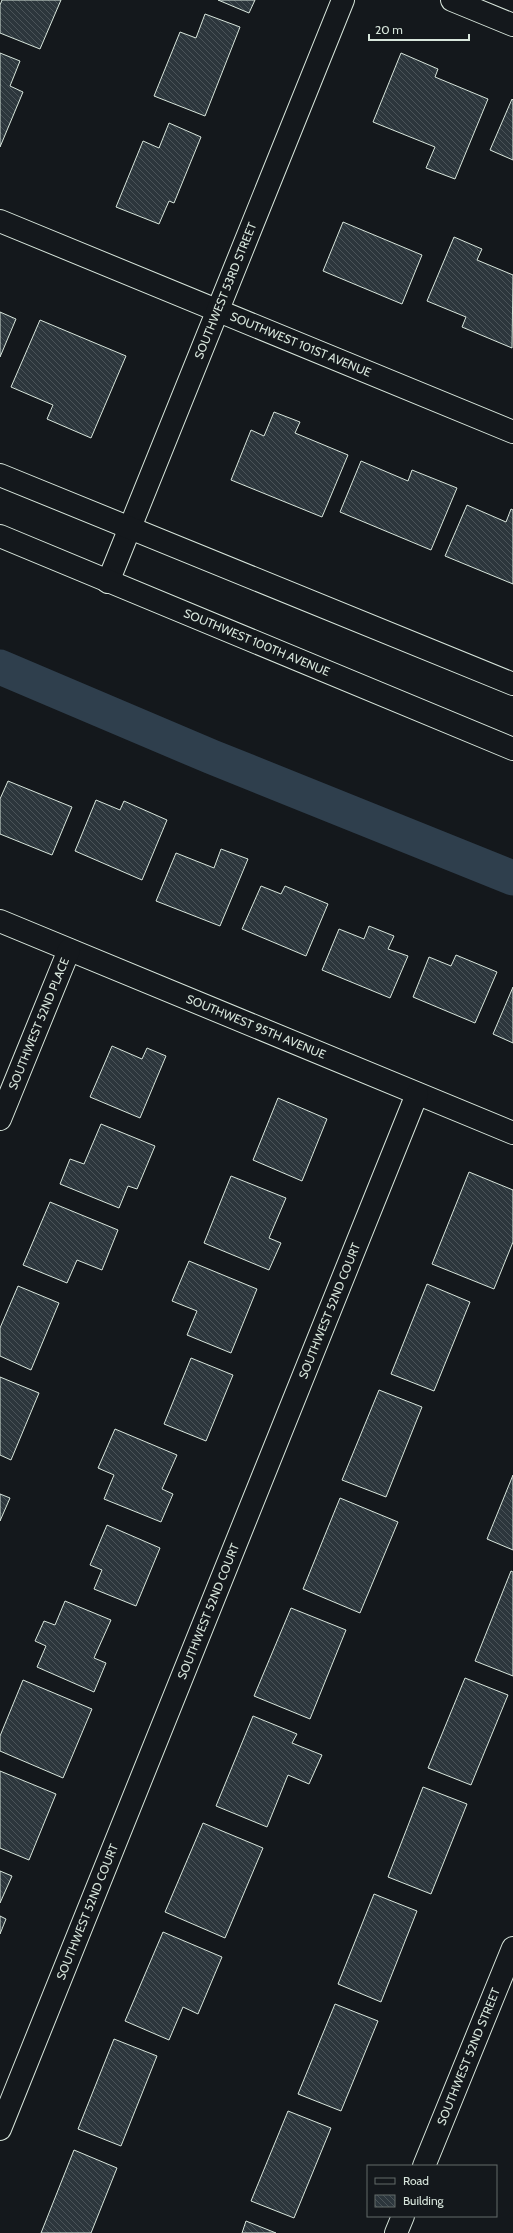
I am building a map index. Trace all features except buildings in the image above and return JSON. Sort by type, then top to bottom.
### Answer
[{"type":"street","name":"SOUTHWEST 53RD STREET","points":[[108,582],[343,0]]},
{"type":"street","points":[[452,0],[513,25]]},
{"type":"street","name":"SOUTHWEST 101ST AVENUE","points":[[0,221],[513,432]]},
{"type":"street","points":[[0,475],[513,684]]},
{"type":"street","name":"SOUTHWEST 100TH AVENUE","points":[[0,536],[513,749]]},
{"type":"street","name":"SOUTHWEST 95TH AVENUE","points":[[0,920],[69,950],[513,1133]]},
{"type":"street","name":"SOUTHWEST 52ND PLACE","points":[[0,1119],[69,950]]},
{"type":"street","name":"SOUTHWEST 52ND COURT","points":[[0,2129],[416,1094]]},
{"type":"street","name":"SOUTHWEST 52ND STREET","points":[[424,2165],[513,1948]]},
{"type":"street","points":[[396,2233],[403,2217]]},
{"type":"waterway","points":[[0,667],[212,757],[513,878]]}]
